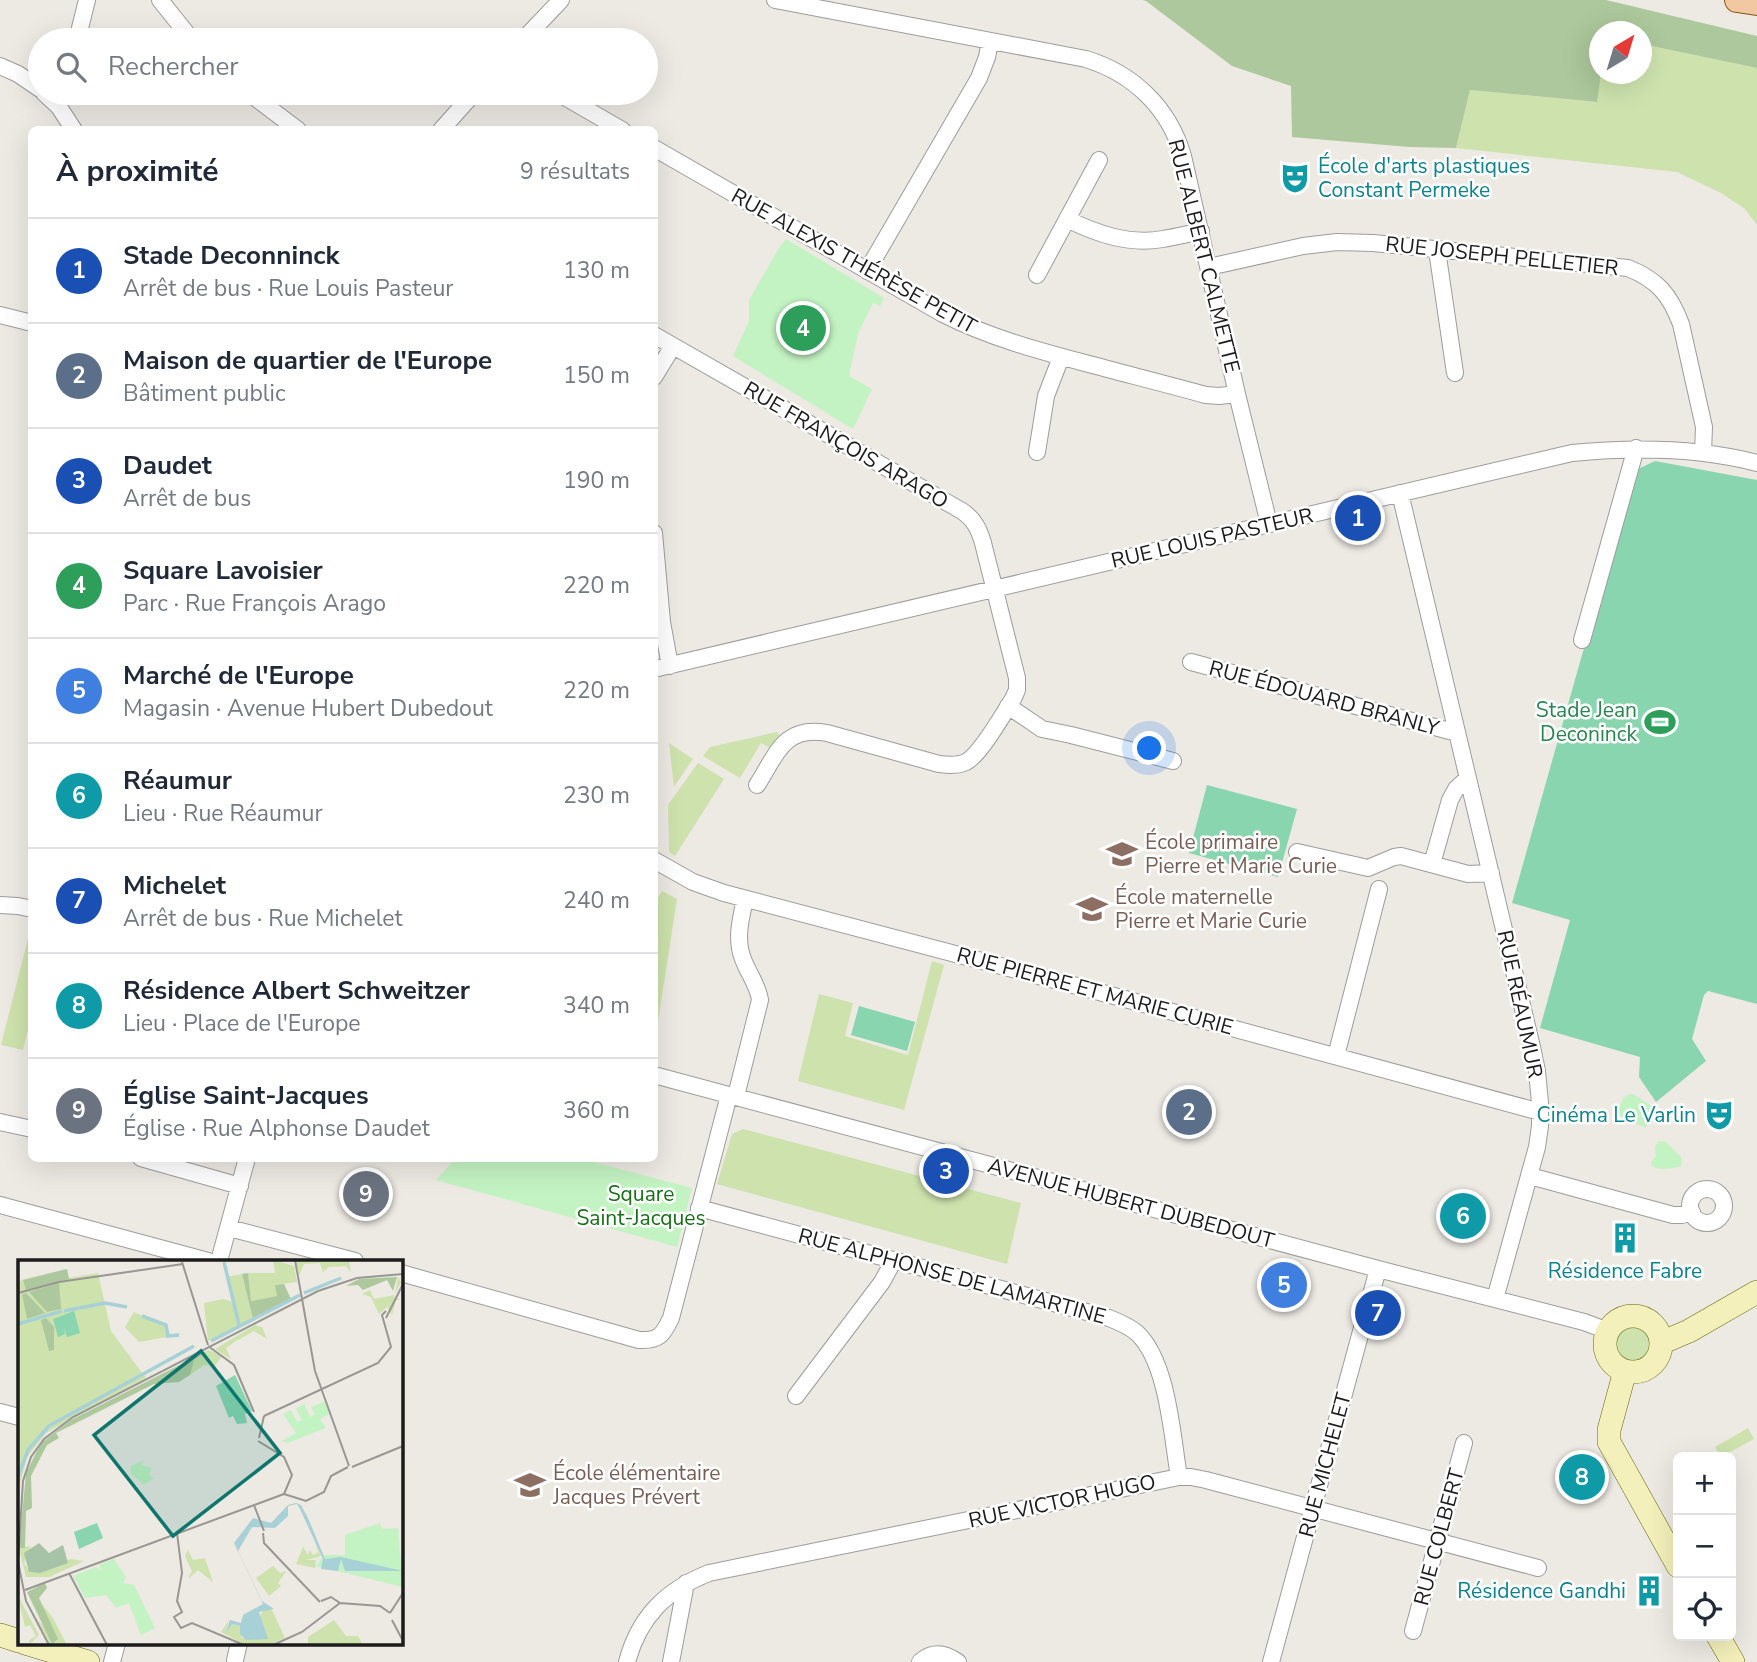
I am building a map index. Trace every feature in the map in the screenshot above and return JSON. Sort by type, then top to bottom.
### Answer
[{"type":"main road","points":[[1737,0],[1757,3]]},
{"type":"street","points":[[79,28],[87,0]]},
{"type":"street","points":[[160,0],[182,28]]},
{"type":"street","points":[[534,28],[561,0]]},
{"type":"street","name":"RUE ALBERT CALMETTE","points":[[775,0],[1073,56],[1097,62],[1119,73],[1144,91],[1159,107],[1177,137],[1183,156],[1269,524]]},
{"type":"street","points":[[867,271],[979,78],[990,41]]},
{"type":"street","points":[[0,66],[28,81]]},
{"type":"street","points":[[58,105],[71,126]]},
{"type":"street","points":[[265,105],[293,126]]},
{"type":"street","points":[[445,126],[463,105]]},
{"type":"street","points":[[579,105],[615,126]]},
{"type":"street","name":"RUE ALEXIS THÉRÈSE PETIT","points":[[658,150],[965,325],[996,338],[1206,395],[1237,394]]},
{"type":"street","points":[[1037,275],[1099,160]]},
{"type":"street","points":[[1067,219],[1107,236],[1146,240],[1201,231]]},
{"type":"street","name":"RUE JOSEPH PELLETIER","points":[[1209,267],[1303,246],[1337,242],[1621,266],[1636,271],[1655,282],[1670,299],[1681,324],[1704,428],[1703,453]]},
{"type":"street","points":[[1437,250],[1455,373]]},
{"type":"street","points":[[0,315],[28,322]]},
{"type":"street","name":"RUE FRANÇOIS ARAGO","points":[[658,337],[965,513],[975,523],[981,534],[1017,678],[1015,694],[1008,706]]},
{"type":"street","points":[[658,370],[673,346]]},
{"type":"street","points":[[1037,452],[1046,396],[1061,356]]},
{"type":"street","points":[[1582,640],[1636,449]]},
{"type":"street","name":"RUE LOUIS PASTEUR","points":[[662,668],[1572,453],[1636,449],[1703,453],[1757,463]]},
{"type":"street","name":"RUE RÉAUMUR","points":[[1400,494],[1537,1071],[1540,1112],[1537,1147],[1495,1299]]},
{"type":"street","points":[[658,578],[662,668]]},
{"type":"street","name":"RUE ÉDOUARD BRANLY","points":[[1191,662],[1457,733]]},
{"type":"street","points":[[757,785],[786,740],[808,731],[827,733],[939,764],[964,763],[977,752],[1008,706],[1042,729],[1173,761]]},
{"type":"street","points":[[1432,864],[1453,793],[1468,778]]},
{"type":"street","points":[[1297,852],[1368,869],[1401,856],[1468,874],[1491,873]]},
{"type":"street","name":"RUE PIERRE ET MARIE CURIE","points":[[658,862],[693,882],[745,899],[1092,989],[1540,1112]]},
{"type":"street","points":[[1336,1056],[1379,889]]},
{"type":"street","points":[[402,1273],[639,1340],[651,1340],[661,1335],[671,1318],[699,1208],[760,1000],[740,949],[739,928],[745,899]]},
{"type":"street","points":[[0,905],[28,908]]},
{"type":"street","name":"AVENUE HUBERT DUBEDOUT","points":[[658,1076],[1584,1322],[1608,1331]]},
{"type":"street","points":[[0,1122],[28,1128]]},
{"type":"street","points":[[155,1162],[240,1186]]},
{"type":"street","points":[[219,1260],[246,1162]]},
{"type":"street","points":[[1530,1176],[1673,1215],[1692,1212]]},
{"type":"street","points":[[0,1205],[204,1260]]},
{"type":"street","name":"RUE ALPHONSE DE LAMARTINE","points":[[699,1208],[1108,1318],[1125,1325],[1137,1333],[1151,1352],[1162,1378],[1179,1477]]},
{"type":"street","points":[[229,1228],[351,1260]]},
{"type":"street","points":[[796,1396],[883,1282],[894,1260]]},
{"type":"street","name":"RUE MICHELET","points":[[1271,1662],[1378,1269]]},
{"type":"street","points":[[1661,1343],[1689,1331],[1757,1292]]},
{"type":"street","points":[[1638,1316],[1654,1326],[1661,1343],[1658,1357],[1651,1365],[1639,1371],[1618,1368],[1608,1358],[1605,1347],[1612,1324],[1627,1317],[1638,1316]]},
{"type":"street","points":[[1625,1371],[1609,1430],[1609,1442],[1673,1557]]},
{"type":"street","points":[[0,1412],[18,1417]]},
{"type":"street","name":"RUE COLBERT","points":[[1413,1630],[1464,1443]]},
{"type":"street","name":"RUE VICTOR HUGO","points":[[626,1662],[636,1634],[660,1603],[686,1583],[718,1571],[1179,1477],[1206,1479],[1538,1568]]},
{"type":"street","points":[[671,1662],[686,1583]]},
{"type":"street","points":[[0,1635],[18,1641]]},
{"type":"street","points":[[1721,1641],[1733,1662]]},
{"type":"street","points":[[28,1644],[74,1660]]},
{"type":"street","points":[[112,1662],[117,1644]]},
{"type":"street","points":[[920,1662],[936,1654],[958,1662]]},
{"type":"green space","points":[[1142,0],[1606,0],[1757,36],[1757,68],[1652,46],[1652,21],[1589,21],[1589,84],[1600,84],[1597,102],[1470,90],[1456,148],[1409,147],[1292,137],[1291,86],[1232,66]]},
{"type":"green space","points":[[1652,46],[1757,68],[1757,225],[1745,209],[1721,193],[1677,172],[1456,148],[1470,90],[1596,102],[1599,84],[1652,84]]},
{"type":"green space","points":[[786,239],[884,298],[880,306],[873,303],[858,334],[849,376],[872,389],[853,429],[733,356],[749,321],[749,300]]},
{"type":"green space","name":"Stade Jean Deconinck","points":[[1655,461],[1757,480],[1757,1004],[1708,991],[1704,995],[1692,1039],[1706,1061],[1656,1102],[1639,1077],[1640,1057],[1540,1028],[1570,920],[1512,903],[1636,470]]},
{"type":"green space","points":[[777,732],[780,735],[772,749],[761,743],[740,778],[703,756],[710,747]]},
{"type":"green space","points":[[669,743],[693,759],[674,787]]},
{"type":"green space","points":[[698,763],[724,779],[675,856],[669,852],[668,805]]},
{"type":"green space","points":[[1207,785],[1297,809],[1278,877],[1189,853]]},
{"type":"green space","points":[[662,891],[677,899],[658,1022],[658,898]]},
{"type":"green space","points":[[28,939],[28,1029],[23,1050],[1,1045]]},
{"type":"green space","points":[[932,961],[944,965],[904,1110],[798,1081],[819,994],[853,1003],[845,1036],[908,1055]]},
{"type":"green space","points":[[859,1006],[915,1022],[907,1051],[851,1035]]},
{"type":"green space","points":[[1630,1094],[1652,1106],[1646,1128],[1616,1114],[1624,1097]]},
{"type":"green space","points":[[743,1129],[1021,1203],[1007,1264],[717,1184],[732,1134]]},
{"type":"green space","points":[[1658,1141],[1666,1142],[1681,1157],[1680,1167],[1661,1169],[1651,1165],[1656,1156]]},
{"type":"green space","name":"Square Saint-Jacques","points":[[452,1162],[593,1162],[692,1188],[677,1247],[436,1180]]},
{"type":"green space","points":[[1632,1324],[1640,1325],[1646,1330],[1651,1336],[1651,1352],[1646,1358],[1640,1363],[1632,1364],[1624,1363],[1618,1358],[1613,1352],[1612,1344],[1613,1336],[1618,1330],[1624,1325]]},
{"type":"green space","points":[[1748,1428],[1754,1439],[1730,1452],[1718,1452],[1715,1447]]},
{"type":"place","name":"École d'arts plastiques Constant Permeke","points":[[1295,178]]},
{"type":"place","name":"Square Lavoisier","points":[[803,328]]},
{"type":"place","name":"Stade Deconninck","points":[[1358,518]]},
{"type":"place","name":"Stade Jean Deconinck","points":[[1660,722]]},
{"type":"place","name":"École primaire Pierre et Marie Curie","points":[[1122,854]]},
{"type":"place","name":"École maternelle Pierre et Marie Curie","points":[[1092,909]]},
{"type":"place","name":"Maison de quartier de l'Europe","points":[[1189,1112]]},
{"type":"place","name":"Cinéma Le Varlin","points":[[1719,1115]]},
{"type":"place","name":"Daudet","points":[[946,1171]]},
{"type":"place","name":"Église Saint-Jacques","points":[[366,1194]]},
{"type":"place","name":"Réaumur","points":[[1463,1216]]},
{"type":"place","name":"Résidence Fabre","points":[[1625,1238]]},
{"type":"place","name":"Marché de l'Europe","points":[[1284,1285]]},
{"type":"place","name":"Michelet","points":[[1378,1313]]},
{"type":"place","name":"Résidence Albert Schweitzer","points":[[1582,1477]]},
{"type":"place","name":"École élémentaire Jacques Prévert","points":[[530,1485]]},
{"type":"place","name":"Résidence Gandhi","points":[[1649,1591]]}]
